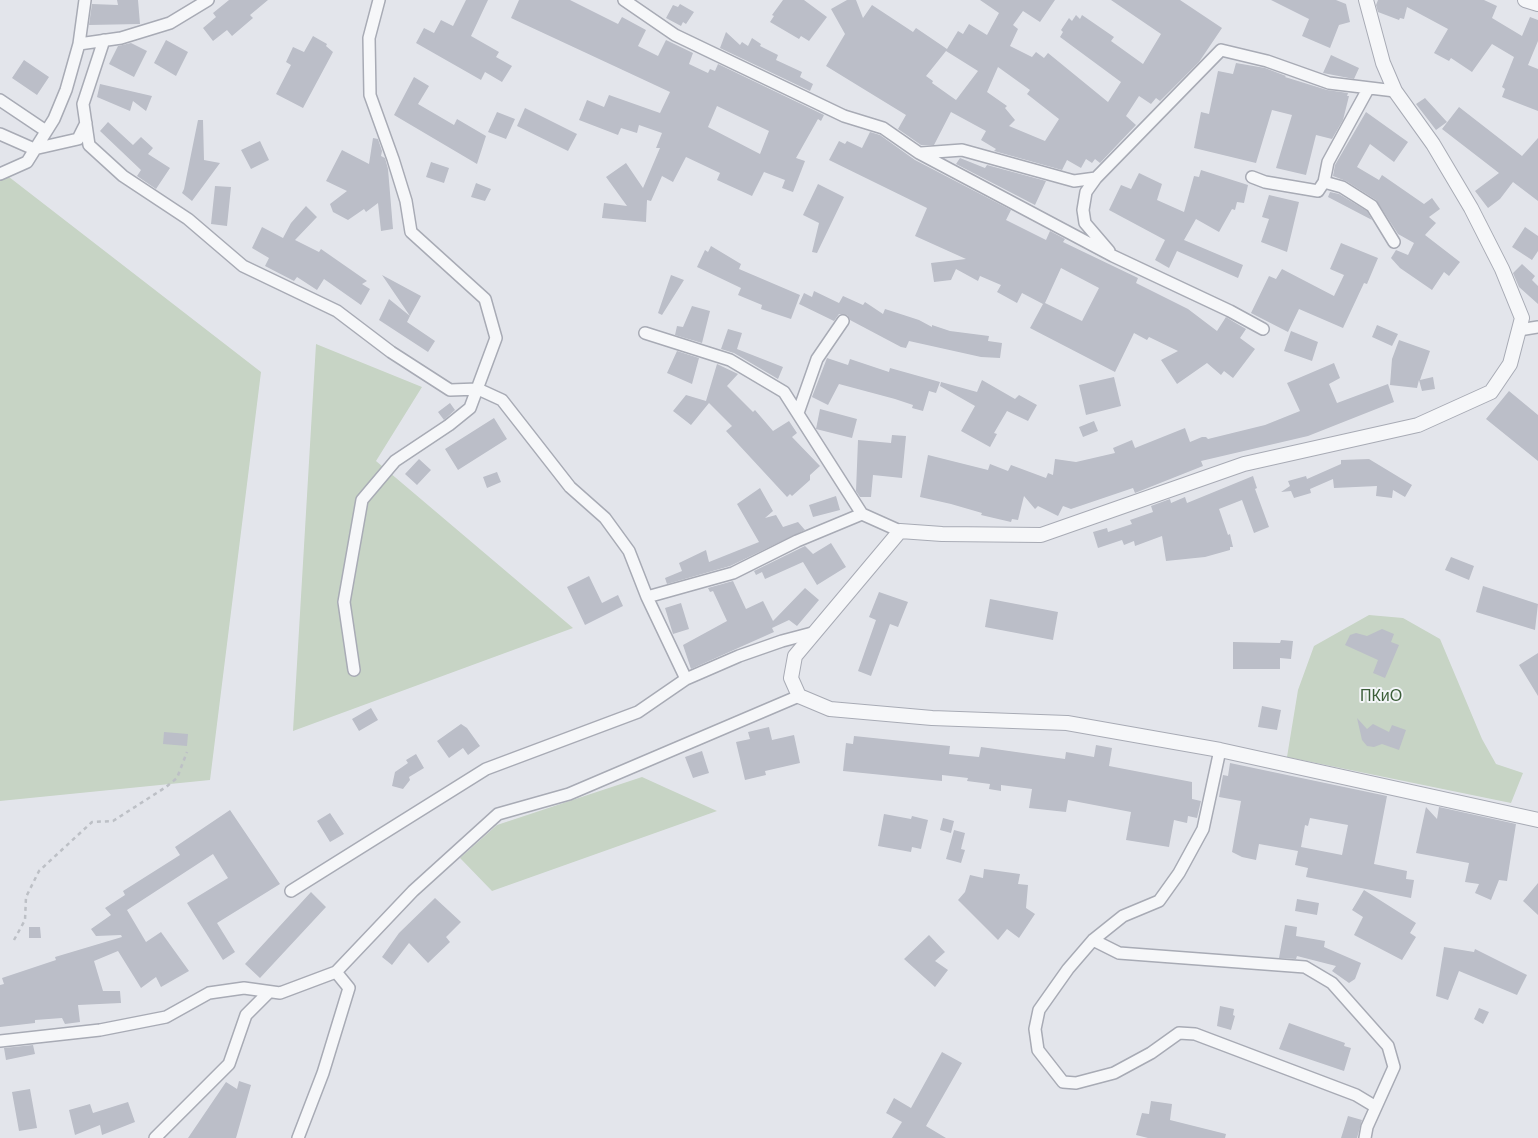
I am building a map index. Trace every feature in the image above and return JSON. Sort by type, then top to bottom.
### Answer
[{"type":"street","points":[[0,174],[27,162],[46,131],[66,90],[79,44],[85,0]]},
{"type":"street","points":[[79,44],[121,38],[170,23],[208,0]]},
{"type":"street","points":[[354,670],[344,602],[362,500],[395,461],[449,425],[470,408],[496,338],[485,299],[411,232],[406,201],[370,95],[369,38],[379,0]]},
{"type":"street","points":[[624,0],[675,36],[844,116],[883,128],[920,153],[1114,256],[1230,311],[1263,330]]},
{"type":"street","points":[[645,332],[730,360],[784,392],[862,514],[900,531],[942,534],[1042,535],[1244,464],[1418,426],[1491,392],[1510,364],[1522,318],[1502,269],[1471,208],[1433,144],[1395,91],[1383,63],[1366,0]]},
{"type":"street","points":[[1525,0],[1538,4]]},
{"type":"street","points":[[104,40],[83,104],[89,145],[123,176],[188,219],[244,266],[337,311],[392,352],[450,390],[478,389],[502,400],[570,487],[604,518],[629,551],[648,597],[686,678]]},
{"type":"street","points":[[1114,256],[1085,223],[1083,210],[1086,192],[1096,178],[1221,50],[1267,61],[1329,83],[1395,91]]},
{"type":"street","points":[[1252,177],[1265,182],[1318,192],[1324,182],[1328,162],[1368,89]]},
{"type":"street","points":[[0,100],[46,131]]},
{"type":"street","points":[[0,134],[34,149],[78,139],[86,123]]},
{"type":"street","points":[[920,153],[932,154],[946,150],[962,150],[1074,181],[1096,178]]},
{"type":"street","points":[[1324,182],[1342,187],[1372,206],[1394,242]]},
{"type":"street","points":[[798,413],[818,359],[843,321]]},
{"type":"street","points":[[1519,330],[1538,327]]},
{"type":"street","points":[[648,597],[733,573],[797,541],[862,514]]},
{"type":"street","points":[[900,531],[795,656],[791,678],[799,696],[830,709],[932,718],[1068,724],[1220,750],[1538,820]]},
{"type":"street","points":[[291,891],[486,769],[638,712],[686,678],[765,647],[816,632]]},
{"type":"street","points":[[0,1041],[100,1030],[166,1017],[209,993],[244,988],[280,993],[336,972],[413,891],[498,814],[569,794],[799,696]]},
{"type":"street","points":[[1220,750],[1203,829],[1179,873],[1159,901],[1123,916],[1093,940],[1039,1010],[1035,1029],[1038,1050],[1063,1082],[1076,1083],[1114,1073],[1180,1034],[1195,1034],[1356,1095],[1376,1107]]},
{"type":"street","points":[[1093,940],[1119,953],[1305,967],[1332,983],[1388,1046],[1394,1067],[1376,1107],[1365,1138]]},
{"type":"street","points":[[298,1138],[323,1073],[349,988],[336,972]]},
{"type":"street","points":[[156,1138],[229,1064],[246,1015],[270,992]]},
{"type":"path","points":[[14,940],[25,920],[26,897],[39,871],[92,822],[114,822],[166,787],[177,778],[187,752]]},
{"type":"green space","points":[[0,170],[261,372],[210,780],[0,801]]},
{"type":"green space","points":[[316,344],[422,387],[376,461],[573,628],[293,731]]},
{"type":"green space","name":"ПКиО","points":[[1369,615],[1403,618],[1440,639],[1482,739],[1496,764],[1523,773],[1511,803],[1287,757],[1298,690],[1314,646]]},
{"type":"green space","points":[[642,777],[717,811],[492,891],[460,858],[497,825]]},
{"type":"building","points":[[117,0],[138,0],[140,24],[89,25],[92,4],[118,5]]},
{"type":"building","points":[[229,0],[268,0],[250,15],[253,18],[232,36],[227,30],[213,41],[203,28],[216,17],[213,13]]},
{"type":"building","points":[[466,0],[488,0],[471,36],[499,52],[496,57],[512,66],[502,82],[485,72],[481,80],[416,43],[424,28],[434,33],[441,20],[453,26]]},
{"type":"building","points":[[519,0],[570,0],[618,24],[622,17],[646,30],[638,46],[658,56],[666,40],[693,53],[689,64],[708,73],[710,69],[715,71],[718,64],[824,115],[821,121],[818,119],[796,158],[805,161],[793,192],[782,188],[785,180],[764,172],[752,196],[717,180],[720,173],[686,157],[673,182],[662,176],[651,201],[647,200],[646,222],[602,218],[604,203],[627,206],[606,177],[626,163],[643,188],[660,148],[656,148],[662,133],[639,125],[637,133],[621,128],[618,135],[579,120],[587,100],[604,107],[609,95],[660,113],[670,92],[511,18]],"holes":[[[717,106],[769,131],[760,154],[708,127]]]},
{"type":"building","points":[[783,0],[804,0],[827,17],[809,41],[801,36],[799,39],[770,22],[774,16],[772,15]]},
{"type":"building","points":[[847,0],[856,0],[863,18],[872,5],[913,32],[916,28],[947,49],[958,31],[963,34],[969,24],[987,35],[999,13],[980,0],[1055,0],[1040,22],[1023,11],[1013,25],[1018,29],[1010,46],[1032,57],[1036,52],[1044,58],[1048,53],[1108,102],[1121,82],[1060,37],[1063,32],[1061,30],[1069,18],[1072,21],[1076,15],[1080,19],[1082,15],[1114,37],[1111,41],[1143,64],[1161,34],[1111,0],[1180,0],[1222,28],[1199,62],[1160,101],[1156,98],[1151,104],[1139,96],[1126,116],[1136,125],[1100,163],[1095,159],[1092,163],[1086,159],[1081,168],[1067,160],[1062,170],[994,151],[996,149],[981,140],[986,131],[951,112],[934,145],[921,145],[898,129],[906,115],[826,66],[845,34],[831,9]],"holes":[[[946,51],[978,71],[956,100],[932,83],[933,81],[926,76]],[[998,67],[1030,90],[1027,94],[1059,119],[1045,141],[1009,126],[1015,120],[1005,108],[1007,106],[987,92]]]},
{"type":"building","points":[[1271,0],[1336,0],[1346,4],[1350,22],[1339,25],[1330,48],[1302,36],[1309,19]]},
{"type":"building","points":[[1378,0],[1484,0],[1497,6],[1492,18],[1522,36],[1530,17],[1538,20],[1538,41],[1528,65],[1538,69],[1538,111],[1502,97],[1505,89],[1502,87],[1514,57],[1492,44],[1472,72],[1451,58],[1449,61],[1434,53],[1448,29],[1407,7],[1404,19],[1400,18],[1399,20],[1378,12],[1376,5]]},
{"type":"building","points":[[680,4],[694,12],[686,24],[683,22],[681,26],[666,18],[673,5],[678,7]]},
{"type":"building","points":[[726,32],[740,45],[742,42],[748,46],[752,38],[761,44],[760,46],[778,55],[776,60],[802,72],[800,77],[813,84],[810,91],[720,48]]},
{"type":"building","points":[[313,36],[327,44],[326,46],[333,52],[303,108],[276,94],[291,65],[286,62],[293,47],[304,52]]},
{"type":"building","points":[[166,40],[188,52],[176,76],[154,63]]},
{"type":"building","points":[[131,43],[147,51],[134,77],[109,64],[118,46]]},
{"type":"building","points":[[1331,55],[1359,68],[1354,79],[1323,73]]},
{"type":"building","points":[[24,60],[49,77],[37,95],[12,78]]},
{"type":"building","points":[[1236,63],[1265,68],[1285,77],[1327,90],[1348,93],[1347,96],[1349,96],[1343,120],[1332,139],[1316,135],[1306,175],[1276,168],[1292,115],[1272,110],[1256,163],[1194,148],[1201,112],[1209,114],[1218,71],[1233,74]]},
{"type":"building","points":[[414,77],[429,86],[418,104],[454,125],[457,119],[486,136],[477,164],[394,115]]},
{"type":"building","points":[[100,84],[152,96],[146,111],[133,101],[130,111],[97,97]]},
{"type":"building","points":[[1425,98],[1447,122],[1436,130],[1416,104]]},
{"type":"building","points":[[1459,107],[1522,156],[1538,138],[1538,201],[1513,182],[1500,199],[1488,208],[1475,191],[1499,173],[1442,129]]},
{"type":"building","points":[[525,108],[577,134],[568,151],[517,126]]},
{"type":"building","points":[[497,112],[515,119],[506,139],[488,132]]},
{"type":"building","points":[[1366,112],[1408,142],[1394,162],[1370,144],[1357,167],[1379,180],[1382,175],[1424,204],[1432,198],[1440,209],[1429,217],[1436,223],[1425,235],[1460,262],[1449,276],[1444,272],[1432,290],[1400,268],[1391,258],[1396,250],[1408,255],[1414,243],[1398,234],[1376,200],[1346,181],[1333,176],[1335,165]]},
{"type":"building","points":[[198,120],[203,120],[204,160],[220,163],[192,201],[182,193]]},
{"type":"building","points":[[108,122],[133,145],[141,137],[153,148],[148,154],[170,168],[156,189],[137,176],[141,170],[100,131]]},
{"type":"building","points":[[870,132],[880,135],[915,160],[1011,210],[1006,220],[1046,240],[1050,231],[1065,239],[1063,242],[1138,278],[1136,283],[1188,309],[1217,331],[1226,317],[1246,329],[1240,338],[1255,349],[1233,378],[1224,371],[1221,375],[1207,363],[1177,384],[1161,360],[1178,351],[1149,337],[1147,340],[1134,333],[1115,372],[1030,328],[1043,304],[1022,293],[1017,303],[997,292],[1001,285],[980,276],[978,281],[956,269],[951,280],[934,282],[931,263],[966,259],[915,236],[927,208],[829,160],[839,141],[845,144],[847,141],[862,148]],"holes":[[[1061,268],[1099,288],[1082,321],[1045,303]]]},
{"type":"building","points":[[373,138],[378,139],[382,151],[381,156],[385,158],[388,169],[393,229],[381,231],[378,203],[366,212],[364,209],[348,220],[333,212],[330,204],[347,191],[326,181],[342,150],[369,164]]},
{"type":"building","points":[[260,141],[269,160],[251,169],[241,150]]},
{"type":"building","points":[[960,158],[985,168],[987,165],[1046,181],[1035,205],[956,164]]},
{"type":"building","points":[[431,162],[449,168],[444,183],[426,177]]},
{"type":"building","points":[[1201,170],[1248,185],[1244,203],[1237,202],[1235,210],[1232,209],[1219,232],[1196,219],[1184,240],[1243,265],[1238,278],[1177,251],[1169,268],[1155,260],[1165,240],[1109,210],[1121,185],[1131,189],[1139,173],[1162,184],[1157,200],[1184,212],[1194,176],[1199,177]]},
{"type":"building","points":[[476,183],[491,189],[485,201],[471,197]]},
{"type":"building","points":[[818,184],[844,197],[817,253],[812,252],[819,223],[803,215]]},
{"type":"building","points":[[215,186],[231,187],[227,226],[211,224]]},
{"type":"building","points":[[1330,192],[1339,194],[1367,211],[1372,220],[1328,197]]},
{"type":"building","points":[[1269,195],[1299,202],[1287,252],[1261,242],[1269,219],[1262,217]]},
{"type":"building","points":[[306,206],[317,217],[295,240],[319,252],[321,249],[367,281],[362,284],[370,289],[361,305],[324,279],[317,290],[297,277],[294,281],[265,266],[269,258],[252,248],[262,227],[283,238],[291,223]]},
{"type":"building","points":[[1525,227],[1538,236],[1538,251],[1532,260],[1512,247]]},
{"type":"building","points":[[1341,243],[1378,258],[1367,284],[1364,283],[1343,328],[1299,309],[1288,332],[1251,313],[1269,276],[1276,279],[1282,269],[1334,296],[1344,275],[1330,269]]},
{"type":"building","points":[[711,246],[741,264],[739,269],[800,295],[791,319],[761,309],[762,305],[738,295],[741,288],[697,267],[705,250],[708,252]]},
{"type":"building","points":[[1522,264],[1535,276],[1532,280],[1538,286],[1538,304],[1519,287],[1513,273]]},
{"type":"building","points":[[382,275],[421,296],[410,316]]},
{"type":"building","points":[[671,275],[684,280],[662,315],[658,313]]},
{"type":"building","points":[[814,291],[839,303],[843,296],[863,305],[865,302],[883,314],[885,309],[919,320],[932,327],[932,325],[950,331],[989,336],[988,341],[1002,343],[1000,358],[981,357],[909,341],[906,348],[901,347],[850,320],[847,315],[839,314],[834,321],[799,304],[804,293],[812,297]]},
{"type":"building","points":[[389,299],[410,316],[407,322],[435,341],[428,352],[379,320]]},
{"type":"building","points":[[692,306],[710,311],[702,343],[675,335],[677,326],[683,327]]},
{"type":"building","points":[[1377,325],[1398,334],[1392,346],[1372,337]]},
{"type":"building","points":[[728,329],[742,333],[737,349],[783,367],[778,379],[734,353],[721,349]]},
{"type":"building","points":[[1291,331],[1318,342],[1312,361],[1284,351]]},
{"type":"building","points":[[1399,340],[1430,351],[1420,380],[1433,377],[1435,389],[1422,391],[1419,380],[1417,388],[1390,385],[1392,359]]},
{"type":"building","points":[[677,351],[699,358],[692,384],[667,373]]},
{"type":"building","points":[[827,358],[848,365],[850,359],[889,372],[890,368],[940,382],[936,393],[929,391],[923,411],[912,408],[913,405],[895,399],[839,384],[828,405],[812,397]]},
{"type":"building","points":[[1334,363],[1340,378],[1329,384],[1337,403],[1388,384],[1394,402],[1308,436],[1201,461],[1203,466],[1135,493],[1133,488],[1071,509],[1063,506],[1058,516],[1038,506],[1035,509],[1024,496],[1018,520],[1012,519],[1011,522],[920,497],[928,455],[988,470],[990,464],[1008,471],[1011,465],[1046,478],[1048,473],[1053,475],[1055,459],[1076,462],[1115,453],[1113,448],[1132,440],[1135,448],[1185,428],[1190,442],[1202,437],[1208,439],[1265,425],[1300,411],[1287,383]]},
{"type":"building","points":[[717,364],[738,374],[727,386],[753,412],[755,410],[773,431],[789,421],[797,433],[792,437],[820,466],[810,475],[810,480],[792,496],[790,494],[787,497],[726,431],[732,426],[709,403],[691,425],[673,411],[686,395],[706,401]]},
{"type":"building","points":[[1114,377],[1121,406],[1086,415],[1079,385]]},
{"type":"building","points":[[982,380],[1015,399],[1019,395],[1037,405],[1028,421],[1007,411],[994,433],[997,434],[990,447],[961,431],[975,406],[940,386],[941,382],[977,392]]},
{"type":"building","points":[[1509,391],[1538,415],[1538,461],[1486,419]]},
{"type":"building","points":[[450,403],[455,410],[444,420],[438,412]]},
{"type":"building","points":[[820,409],[857,419],[852,438],[816,429]]},
{"type":"building","points":[[494,418],[507,439],[458,470],[445,449]]},
{"type":"building","points":[[1094,421],[1098,431],[1083,437],[1079,427]]},
{"type":"building","points":[[892,435],[906,436],[902,478],[873,475],[871,497],[860,497],[856,491],[858,440],[891,443]]},
{"type":"building","points":[[419,459],[431,470],[417,485],[405,474]]},
{"type":"building","points":[[1369,459],[1412,485],[1405,497],[1393,490],[1392,498],[1376,496],[1377,486],[1334,488],[1333,479],[1310,489],[1311,493],[1294,498],[1291,491],[1281,492],[1290,486],[1288,481],[1306,476],[1307,479],[1341,464],[1341,460]]},
{"type":"building","points":[[497,472],[501,482],[487,488],[483,477]]},
{"type":"building","points":[[1253,476],[1257,488],[1255,489],[1269,527],[1254,533],[1242,500],[1219,509],[1228,535],[1230,534],[1233,547],[1230,547],[1230,550],[1205,557],[1166,561],[1162,536],[1135,546],[1134,541],[1124,545],[1122,540],[1098,548],[1093,532],[1107,528],[1108,532],[1132,524],[1130,520],[1153,512],[1151,506],[1170,499],[1171,503],[1185,497],[1187,503]]},
{"type":"building","points":[[760,488],[773,511],[765,518],[776,515],[783,527],[798,522],[805,530],[730,566],[667,584],[665,578],[682,571],[679,563],[706,550],[709,562],[759,542],[737,504]]},
{"type":"building","points":[[836,496],[840,510],[813,517],[809,505]]},
{"type":"building","points":[[831,543],[846,567],[817,585],[803,562],[765,579],[762,572],[756,575],[754,571],[805,546],[813,554]]},
{"type":"building","points":[[1451,557],[1474,566],[1469,580],[1445,570]]},
{"type":"building","points":[[589,576],[602,603],[618,595],[623,606],[585,625],[567,587]]},
{"type":"building","points":[[733,581],[746,609],[763,601],[773,621],[805,588],[819,600],[797,626],[789,620],[772,628],[774,632],[691,669],[683,645],[727,621],[713,591],[710,592],[708,588]]},
{"type":"building","points":[[1483,586],[1538,604],[1535,630],[1476,612]]},
{"type":"building","points":[[879,592],[908,602],[898,627],[890,624],[871,676],[858,671],[876,620],[869,617]]},
{"type":"building","points":[[990,599],[1058,612],[1053,640],[985,627]]},
{"type":"building","points":[[681,603],[689,629],[673,634],[665,608]]},
{"type":"building","points":[[1382,629],[1394,634],[1391,642],[1399,645],[1385,678],[1373,673],[1378,660],[1345,645],[1350,635],[1356,633],[1367,636]]},
{"type":"building","points":[[1281,640],[1293,641],[1291,659],[1280,658],[1280,669],[1233,669],[1233,642],[1280,643]]},
{"type":"building","points":[[1538,653],[1538,696],[1519,665]]},
{"type":"building","points":[[1262,706],[1281,710],[1277,730],[1258,727]]},
{"type":"building","points":[[371,708],[378,720],[359,731],[352,719]]},
{"type":"building","points":[[1357,718],[1367,729],[1373,724],[1389,732],[1392,725],[1406,730],[1399,750],[1382,744],[1374,747],[1367,746],[1362,740]]},
{"type":"building","points":[[461,724],[467,728],[480,746],[468,755],[463,748],[449,758],[437,741]]},
{"type":"building","points":[[769,727],[772,740],[794,735],[800,763],[765,771],[766,775],[745,780],[736,742],[750,739],[748,732]]},
{"type":"building","points":[[164,732],[188,734],[187,746],[163,744]]},
{"type":"building","points":[[854,736],[950,746],[949,754],[979,757],[981,747],[1065,759],[1066,752],[1094,757],[1096,745],[1112,748],[1109,766],[1192,782],[1192,799],[1201,801],[1197,818],[1188,816],[1187,823],[1174,820],[1169,847],[1126,840],[1131,812],[1068,800],[1066,812],[1029,808],[1032,789],[1001,785],[1001,791],[989,789],[990,784],[967,781],[968,778],[942,775],[942,781],[843,771],[846,743],[853,744]]},
{"type":"building","points":[[702,751],[709,773],[693,778],[685,757]]},
{"type":"building","points":[[416,754],[424,768],[409,777],[410,780],[403,789],[392,786],[395,772],[408,763],[406,760]]},
{"type":"building","points":[[1230,763],[1387,796],[1374,864],[1407,871],[1406,879],[1414,880],[1411,898],[1306,877],[1308,868],[1295,865],[1298,851],[1259,844],[1256,860],[1242,857],[1232,852],[1241,801],[1219,797],[1223,775],[1228,776]],"holes":[[[1310,818],[1348,825],[1342,855],[1301,847],[1305,825],[1308,826]]]},
{"type":"building","points":[[1426,807],[1437,819],[1439,807],[1516,824],[1507,881],[1499,880],[1491,900],[1475,893],[1479,884],[1465,882],[1469,863],[1416,853]]},
{"type":"building","points":[[230,810],[280,884],[217,923],[235,952],[223,960],[187,903],[228,878],[213,854],[127,910],[146,942],[161,932],[189,971],[161,987],[156,977],[141,988],[118,951],[94,961],[103,991],[120,991],[121,1003],[78,1005],[80,1022],[65,1024],[62,1018],[35,1020],[35,1023],[0,1027],[0,985],[4,984],[2,978],[56,960],[55,957],[122,937],[121,935],[96,936],[91,929],[111,915],[105,908],[125,895],[123,891],[180,855],[175,847]]},
{"type":"building","points":[[330,813],[344,834],[330,842],[317,821]]},
{"type":"building","points":[[884,814],[911,819],[912,816],[928,820],[921,849],[912,847],[911,852],[878,846]]},
{"type":"building","points":[[943,818],[954,821],[951,833],[940,830]]},
{"type":"building","points":[[954,830],[965,833],[961,849],[965,850],[961,863],[946,859]]},
{"type":"building","points":[[984,869],[1020,874],[1018,884],[1028,885],[1026,908],[1035,914],[1019,938],[1007,929],[998,940],[958,900],[965,892],[970,875],[983,878]]},
{"type":"building","points":[[1538,883],[1538,915],[1523,901]]},
{"type":"building","points":[[1364,890],[1416,923],[1410,933],[1416,937],[1402,960],[1354,935],[1363,917],[1352,910]]},
{"type":"building","points":[[311,892],[326,907],[260,978],[245,964]]},
{"type":"building","points":[[435,898],[461,922],[446,937],[450,942],[428,963],[409,943],[392,965],[382,957],[399,933]]},
{"type":"building","points":[[1297,899],[1319,903],[1317,915],[1295,911]]},
{"type":"building","points":[[1285,925],[1297,927],[1296,936],[1325,941],[1324,947],[1361,963],[1355,979],[1349,983],[1332,971],[1336,966],[1297,956],[1296,959],[1279,958]]},
{"type":"building","points":[[29,927],[40,927],[41,938],[29,938]]},
{"type":"building","points":[[929,935],[945,952],[935,961],[948,970],[935,987],[904,959]]},
{"type":"building","points":[[1444,947],[1474,952],[1475,949],[1527,975],[1517,995],[1459,971],[1448,1000],[1436,996]]},
{"type":"building","points":[[1220,1006],[1234,1009],[1233,1015],[1235,1016],[1231,1030],[1217,1026]]},
{"type":"building","points":[[1479,1008],[1489,1012],[1483,1024],[1474,1019]]},
{"type":"building","points":[[1289,1023],[1345,1043],[1344,1046],[1351,1048],[1344,1071],[1279,1049]]},
{"type":"building","points":[[33,1045],[35,1054],[6,1060],[4,1048]]},
{"type":"building","points":[[942,1052],[962,1063],[926,1126],[946,1138],[892,1138],[902,1122],[886,1113],[894,1098],[911,1108]]},
{"type":"building","points":[[239,1081],[251,1085],[236,1138],[188,1138],[226,1082],[237,1089]]},
{"type":"building","points":[[30,1089],[37,1128],[19,1131],[12,1092]]},
{"type":"building","points":[[1151,1101],[1172,1104],[1170,1120],[1226,1134],[1225,1138],[1148,1138],[1136,1135],[1142,1113],[1149,1114]]},
{"type":"building","points":[[128,1102],[135,1122],[102,1135],[100,1125],[75,1135],[69,1110],[90,1104],[93,1113]]},
{"type":"building","points":[[1348,1116],[1362,1120],[1357,1138],[1341,1138]]}]
